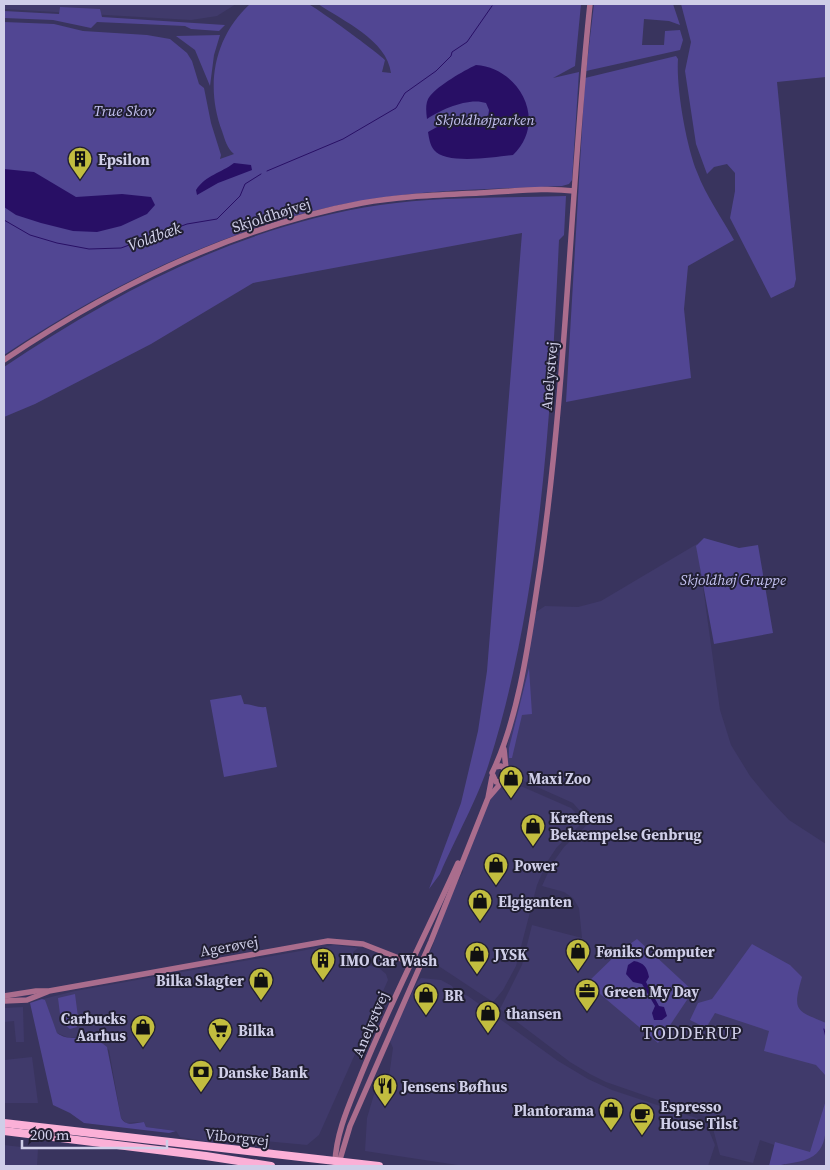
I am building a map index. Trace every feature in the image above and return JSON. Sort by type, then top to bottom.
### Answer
[{"type":"main road","name":"Viborgvej","points":[[4,1124],[337,1163],[379,1166]]},
{"type":"main road","name":"Viborgvej","points":[[4,1131],[197,1154],[271,1166]]},
{"type":"street","name":"Anelystvej","points":[[495,768],[504,747],[524,659],[543,546],[562,374],[574,191],[590,4]]},
{"type":"street","name":"Skjoldhøjvej","points":[[4,360],[44,333],[124,288],[222,244],[309,215],[392,199],[554,190],[574,191]]},
{"type":"street","name":"Anelystvej","points":[[504,747],[506,769]]},
{"type":"street","points":[[501,766],[506,769],[508,776],[502,782],[496,782],[492,777],[495,768],[501,766]]},
{"type":"street","name":"Anelystvej","points":[[337,1163],[336,1145],[380,1029],[488,798],[492,777]]},
{"type":"street","name":"Anelystvej","points":[[488,798],[502,782]]},
{"type":"street","name":"Anelystvej","points":[[337,1163],[350,1126],[419,966],[468,843]]},
{"type":"street","name":"Agerøvej","points":[[4,996],[49,991],[328,941],[345,940],[363,944],[419,966]]},
{"type":"street","name":"Agerøvej","points":[[4,1002],[27,1000],[49,991]]},
{"type":"shaded area","points":[[4,4],[236,4],[217,16],[191,20],[4,9]]},
{"type":"shaded area","points":[[476,65],[492,68],[505,76],[516,86],[524,99],[528,113],[528,127],[523,142],[513,155],[459,159],[440,155],[432,146],[428,132],[446,122],[481,123],[488,117],[489,110],[486,103],[472,102],[440,111],[427,119],[428,98],[445,83]]},
{"type":"shaded area","points":[[234,163],[251,165],[252,170],[218,183],[197,195],[196,190],[204,181]]},
{"type":"shaded area","points":[[4,169],[34,172],[76,197],[122,194],[151,197],[155,205],[147,214],[121,226],[97,232],[73,231],[16,215],[4,207]]},
{"type":"shaded area","points":[[697,544],[720,710],[731,745],[750,776],[789,820],[826,844],[826,1166],[785,1166],[783,1148],[760,1140],[753,1163],[720,1155],[711,1121],[707,1117],[606,1082],[590,1074],[570,1062],[500,1009],[522,965],[532,925],[582,938],[579,908],[573,898],[564,892],[542,886],[552,864],[564,847],[590,822],[573,803],[517,778],[511,773],[505,758],[536,612],[545,606],[578,607],[601,601]]},
{"type":"shaded area","points":[[506,783],[523,787],[571,808],[581,818],[581,824],[557,847],[547,862],[537,885],[516,966],[503,990],[493,1002],[428,959],[451,894],[463,872],[462,867],[489,802],[495,792]]},
{"type":"shaded area","points":[[334,945],[358,948],[353,952],[353,961],[379,968],[386,974],[388,980],[319,1135],[307,1145],[234,1138],[214,1142],[204,1141],[180,1137],[176,1131],[146,1127],[144,1122],[126,1123],[121,1118],[109,1050],[88,1036],[69,1038],[57,1033],[43,999],[75,991]]},
{"type":"shaded area","points":[[634,961],[643,964],[647,971],[649,977],[646,982],[659,1006],[664,1007],[667,1016],[662,1020],[654,1020],[652,1013],[655,1006],[642,984],[633,982],[626,974],[628,965]]},
{"type":"shaded area","points":[[421,978],[441,980],[452,986],[455,991],[468,996],[558,1061],[588,1079],[612,1090],[705,1121],[715,1145],[708,1166],[464,1166],[365,1151],[367,1118],[375,1091],[387,1091],[393,1048],[389,1039]]},
{"type":"shaded area","points":[[23,1007],[24,1042],[16,1042],[14,1021],[4,1022],[4,1008]]},
{"type":"shaded area","points":[[32,1057],[38,1103],[4,1103],[4,1060]]},
{"type":"shaded area","points":[[4,1145],[38,1149],[37,1166],[4,1166]]},
{"type":"green space","points":[[286,2],[313,6],[381,56],[385,60],[382,72],[391,73],[388,61],[373,41],[318,4],[581,4],[575,66],[553,78],[579,72],[572,180],[569,184],[562,186],[444,191],[373,199],[324,208],[276,222],[228,238],[134,279],[46,328],[4,355],[4,22],[54,24],[83,31],[147,35],[170,39],[187,53],[192,61],[199,84],[204,88],[211,123],[221,155],[220,159],[234,154],[226,144],[217,114],[214,97],[216,63],[228,31],[250,4]]},
{"type":"green space","points":[[594,4],[673,4],[680,25],[669,21],[644,19],[642,45],[664,45],[665,31],[680,30],[683,40],[680,50],[586,71]]},
{"type":"green space","points":[[681,4],[826,4],[826,77],[777,82],[796,279],[794,287],[771,298],[730,218],[735,191],[735,173],[727,164],[714,167],[707,174],[696,144],[685,71],[691,42]]},
{"type":"green space","points":[[60,7],[100,9],[102,17],[225,25],[219,31],[191,29],[185,26],[97,22],[91,28],[53,20],[4,18],[4,11],[59,14]]},
{"type":"green space","points":[[220,35],[214,55],[210,86],[195,50],[176,36]]},
{"type":"green space","points":[[676,56],[678,59],[683,116],[693,161],[705,190],[734,240],[688,266],[684,309],[691,378],[566,402],[585,78]]},
{"type":"green space","points":[[566,196],[564,235],[559,240],[547,437],[532,571],[521,636],[507,700],[489,763],[473,804],[440,874],[429,889],[461,803],[478,731],[487,671],[522,233],[253,283],[151,344],[35,404],[4,417],[4,367],[91,312],[137,288],[183,265],[231,245],[280,228],[329,215],[403,202]]},
{"type":"green space","name":"Skjoldhøj Gruppe","points":[[704,538],[739,548],[758,545],[773,633],[714,644],[696,546]]},
{"type":"green space","points":[[529,668],[532,714],[522,715],[512,758],[509,758],[509,748]]},
{"type":"green space","points":[[241,695],[244,704],[266,707],[277,767],[224,777],[210,700]]},
{"type":"green space","points":[[637,939],[693,991],[658,1043],[587,983],[620,951]]},
{"type":"green space","points":[[752,944],[790,965],[802,977],[797,997],[799,1008],[808,1015],[826,1023],[826,1076],[816,1065],[764,1051],[769,1031],[715,1013],[706,1028],[690,1020],[698,1003],[712,999]]},
{"type":"green space","points":[[75,994],[78,1017],[76,1018],[77,1027],[70,1029],[61,1022],[58,998]]},
{"type":"green space","points":[[42,999],[45,1000],[57,1033],[69,1038],[93,1039],[107,1047],[121,1118],[125,1123],[144,1122],[146,1127],[176,1131],[169,1133],[84,1123],[70,1113],[53,1105],[30,1003]]},
{"type":"green space","points":[[826,1100],[825,1134],[819,1150],[813,1156],[804,1160],[769,1166],[775,1142],[810,1152]]},
{"type":"waterway","name":"Voldbæk","points":[[267,171],[343,139],[396,108],[405,93],[436,71],[451,56],[452,52],[467,42],[492,6]]},
{"type":"waterway","name":"Voldbæk","points":[[4,220],[30,235],[57,243],[89,249],[121,248],[187,224],[217,219],[240,196],[245,184],[261,174]]},
{"type":"waterway","points":[[824,1029],[826,1038]]},
{"type":"place","name":"Epsilon","points":[[80,180]]},
{"type":"place","name":"Maxi Zoo","points":[[511,799]]},
{"type":"place","name":"Kræftens Bekæmpelse Genbrug","points":[[533,847]]},
{"type":"place","name":"Power","points":[[496,886]]},
{"type":"place","name":"Elgiganten","points":[[480,922]]},
{"type":"place","name":"Føniks Computer","points":[[578,972]]},
{"type":"place","name":"JYSK","points":[[477,975]]},
{"type":"place","name":"IMO Car Wash","points":[[323,981]]},
{"type":"place","name":"Bilka Slagter","points":[[261,1001]]},
{"type":"place","name":"Green My Day","points":[[587,1012]]},
{"type":"place","name":"BR","points":[[426,1016]]},
{"type":"place","name":"thansen","points":[[488,1034]]},
{"type":"place","name":"Carbucks Aarhus","points":[[143,1048]]},
{"type":"place","name":"Bilka","points":[[220,1051]]},
{"type":"place","name":"Danske Bank","points":[[201,1093]]},
{"type":"place","name":"Jensens Bøfhus","points":[[385,1107]]},
{"type":"place","name":"Plantorama","points":[[611,1131]]},
{"type":"place","name":"Espresso House Tilst","points":[[642,1136]]},
{"type":"district","name":"TODDERUP","points":[[692,1032]]},
{"type":"park label","name":"True Skov","points":[[124,110]]},
{"type":"park label","name":"Skjoldhøjparken","points":[[485,119]]}]
